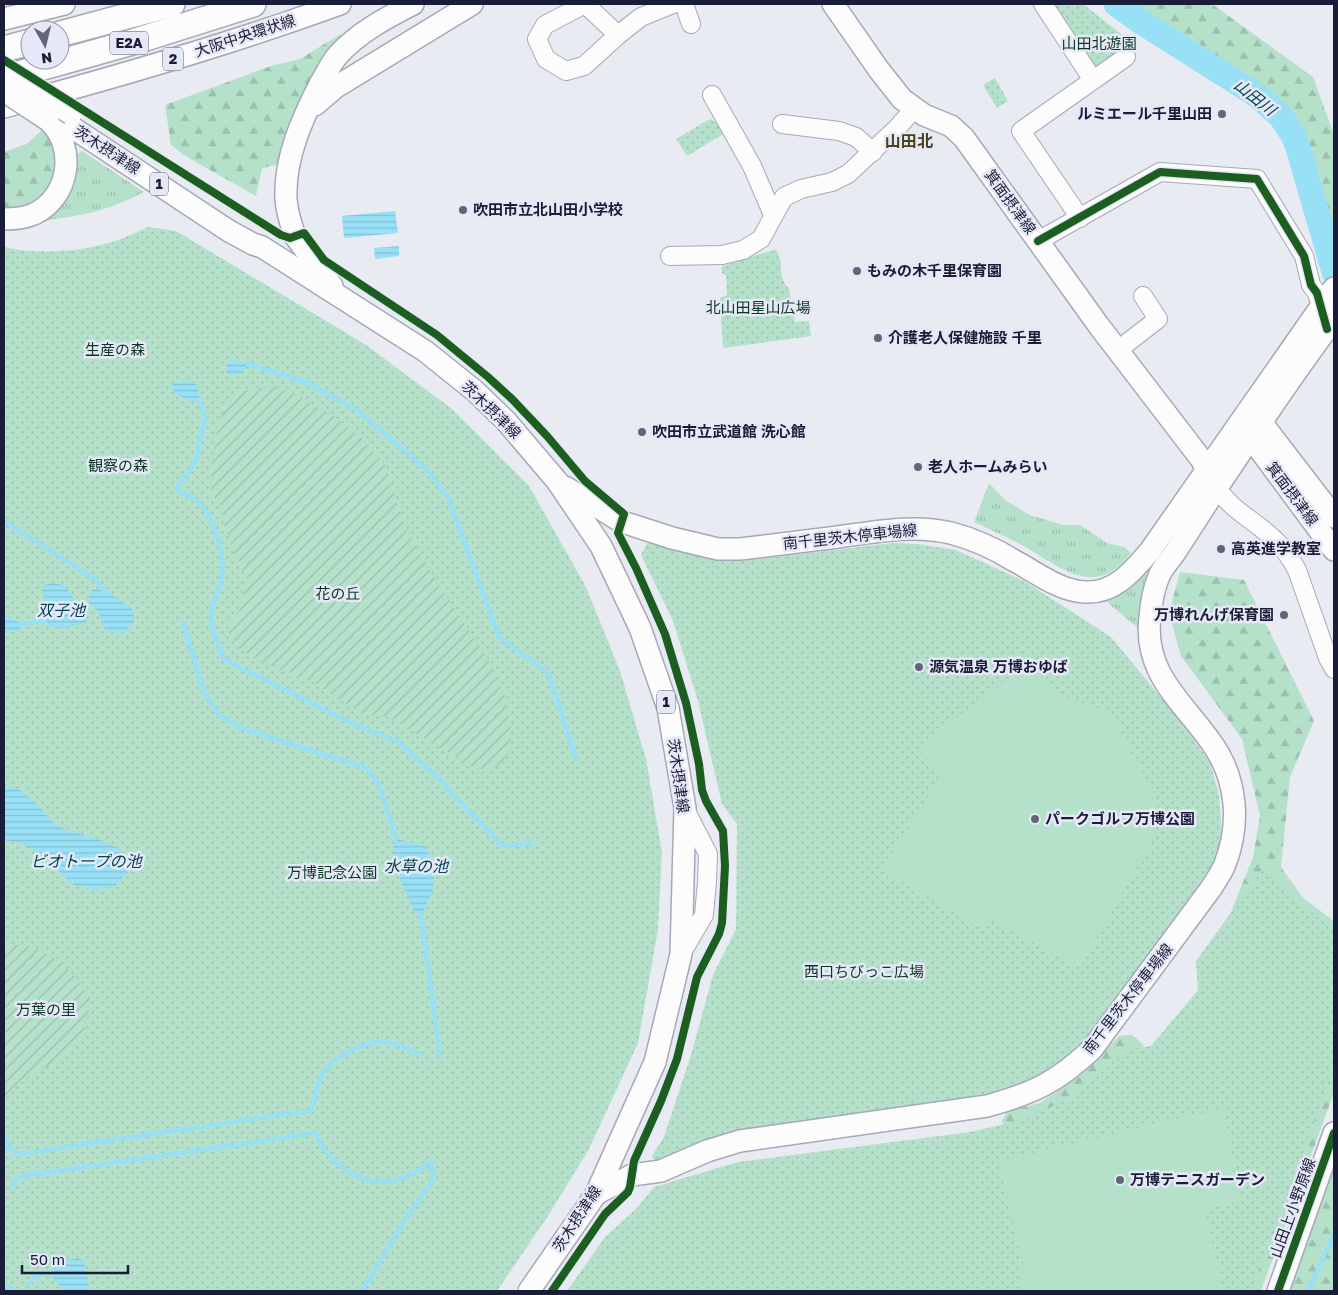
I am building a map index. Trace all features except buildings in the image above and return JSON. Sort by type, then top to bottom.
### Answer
[{"type":"highway","name":"E2A","points":[[70,31],[172,4]]},
{"type":"highway","name":"E2A","points":[[4,78],[144,38],[253,4]]},
{"type":"highway","points":[[4,49],[20,45]]},
{"type":"main road","points":[[4,19],[64,4]]},
{"type":"main road","name":"大阪中央環状線","points":[[4,107],[213,47],[340,4]]},
{"type":"main road","points":[[341,296],[295,236],[286,200],[290,161],[303,116],[337,56],[366,30],[413,4]]},
{"type":"main road","points":[[303,116],[336,86],[472,4]]},
{"type":"main road","name":"箕面摂津線","points":[[833,4],[902,99],[924,115],[948,123],[960,134],[1118,350],[1166,412],[1207,469],[1217,488]]},
{"type":"main road","name":"茨木摂津線","points":[[4,71],[59,117]]},
{"type":"main road","name":"茨木摂津線","points":[[4,84],[59,117],[229,231],[253,244],[262,246],[341,296],[425,351],[475,392],[506,421],[557,482],[601,546],[640,628],[668,708],[685,808],[681,954],[655,1062],[596,1194],[529,1291]]},
{"type":"main road","points":[[4,91],[59,117],[59,133],[65,147],[66,163],[61,185],[52,199],[34,214],[4,219]]},
{"type":"main road","points":[[1217,488],[1252,426],[1329,310]]},
{"type":"main road","points":[[1207,469],[1252,426]]},
{"type":"main road","name":"箕面摂津線","points":[[1252,426],[1334,518]]},
{"type":"main road","name":"箕面摂津線","points":[[1252,426],[1334,550]]},
{"type":"main road","name":"南千里茨木停車場線","points":[[557,482],[622,522],[672,538],[718,549],[740,549],[890,530],[921,528],[950,533],[979,542],[1064,589],[1086,593],[1106,589],[1120,582],[1134,571],[1207,469]]},
{"type":"main road","name":"南千里茨木停車場線","points":[[596,1194],[632,1175],[661,1171],[707,1151],[740,1141],[987,1106],[1013,1099],[1036,1090],[1056,1079],[1092,1049],[1212,887],[1225,866],[1232,844],[1235,803],[1224,762],[1212,742],[1162,679],[1154,659],[1150,641],[1149,618],[1159,575],[1217,488]]},
{"type":"main road","name":"山田上小野原線","points":[[1278,1291],[1334,1133]]},
{"type":"street","points":[[618,34],[585,4],[544,26],[537,39],[546,59],[566,72],[584,66],[618,34],[641,17],[673,4]]},
{"type":"street","points":[[684,4],[691,24]]},
{"type":"street","points":[[1043,4],[1094,80]]},
{"type":"street","points":[[1080,218],[1021,131],[1126,57]]},
{"type":"street","points":[[712,95],[752,166],[772,215]]},
{"type":"street","points":[[670,256],[722,255],[743,250],[761,238],[784,196],[801,189],[832,182],[848,174],[873,152],[914,109]]},
{"type":"street","points":[[782,124],[839,131],[856,138],[873,152]]},
{"type":"street","points":[[1038,241],[1160,172],[1257,179],[1304,256],[1310,284],[1329,310]]},
{"type":"street","points":[[1118,350],[1158,318],[1143,296]]},
{"type":"street","points":[[1217,488],[1226,501],[1277,541],[1290,558],[1297,570],[1328,658],[1334,669]]},
{"type":"green space","name":"山田北遊園","points":[[1049,4],[1083,4],[1134,44],[1093,74]]},
{"type":"green space","points":[[1129,4],[1212,4],[1313,77],[1334,135],[1334,247],[1304,146],[1293,123],[1286,114],[1264,92]]},
{"type":"green space","points":[[350,32],[318,68],[287,129],[281,164],[262,168],[256,196],[187,157],[171,145],[165,105],[271,66],[300,59],[339,35]]},
{"type":"green space","points":[[995,78],[1008,101],[997,108],[983,85]]},
{"type":"green space","points":[[710,119],[721,124],[725,133],[687,156],[676,139]]},
{"type":"green space","points":[[43,129],[54,142],[57,172],[48,191],[31,205],[4,212],[4,152],[27,144]]},
{"type":"green space","points":[[82,151],[144,192],[96,211],[45,220],[73,157]]},
{"type":"green space","name":"万博記念公園","points":[[148,227],[176,231],[366,345],[452,409],[529,486],[586,587],[620,671],[646,759],[662,852],[658,929],[638,1043],[589,1149],[548,1216],[497,1291],[4,1291],[4,247],[46,252],[74,250],[116,241]]},
{"type":"green space","name":"北山田星山広場","points":[[776,249],[782,278],[789,288],[795,322],[809,321],[811,336],[723,348],[720,298],[727,295],[726,276],[722,273],[722,266]]},
{"type":"green space","name":"花の丘","points":[[273,386],[294,393],[332,415],[362,438],[385,465],[405,528],[437,582],[491,664],[506,698],[511,729],[511,750],[501,764],[489,770],[474,768],[389,717],[370,715],[356,710],[311,681],[258,661],[239,648],[229,633],[229,622],[240,609],[248,580],[234,553],[224,524],[221,506],[211,493],[211,468],[217,429],[224,408],[238,392]]},
{"type":"green space","points":[[989,483],[1005,500],[1030,515],[1063,525],[1080,525],[1107,543],[1124,547],[1131,553],[1117,568],[1104,575],[1090,577],[1076,575],[1063,569],[1020,544],[974,522]]},
{"type":"green space","name":"西口ちびっこ広場","points":[[647,543],[728,559],[757,559],[893,543],[918,544],[956,550],[1024,581],[1111,637],[1182,723],[1210,762],[1219,795],[1222,834],[1215,862],[1089,1035],[1068,1057],[1035,1080],[992,1095],[656,1162],[652,1156],[664,1137],[691,1055],[713,975],[736,929],[737,824],[722,804],[698,701],[673,621],[641,555]]},
{"type":"green space","points":[[1180,572],[1244,580],[1314,721],[1290,777],[1281,867],[1303,898],[1334,921],[1334,1093],[1261,1291],[1225,1291],[1223,932],[1253,857],[1260,816],[1242,739],[1181,656],[1169,613]]},
{"type":"green space","points":[[1145,574],[1150,577],[1141,624],[1138,628],[1108,603],[1110,598],[1132,585]]},
{"type":"green space","name":"パークゴルフ万博公園","points":[[1026,665],[1060,695],[1111,713],[1158,802],[1154,837],[1080,968],[991,920],[984,930],[883,871],[941,776],[918,747]]},
{"type":"green space","points":[[1262,870],[1334,931],[1334,1068],[1251,1291],[567,1291],[605,1237],[636,1209],[654,1187],[738,1162],[970,1132],[1022,1120],[1075,1096],[1126,1050],[1151,1046],[1198,990],[1196,961]]},
{"type":"green space","name":"万葉の里","points":[[24,944],[45,953],[63,965],[78,980],[91,1000],[84,1035],[57,1061],[28,1077],[4,1098],[4,950],[8,946]]},
{"type":"green space","points":[[1132,1035],[1143,1044],[1145,1060],[1010,1140],[1002,1121],[1007,1111],[1040,1103],[1085,1072],[1119,1036]]},
{"type":"green space","name":"万博テニスガーデン","points":[[1223,1108],[1241,1200],[1205,1210],[1223,1291],[1020,1291],[1023,1265],[998,1161]]},
{"type":"green space","points":[[1334,1153],[1334,1291],[1287,1291]]},
{"type":"water","points":[[395,211],[398,233],[344,238],[342,216]]},
{"type":"water","points":[[399,246],[399,256],[375,259],[374,248]]},
{"type":"water","points":[[230,360],[246,362],[248,364],[241,372],[232,376],[227,373],[226,367]]},
{"type":"water","points":[[190,381],[197,385],[200,401],[187,400],[170,386],[174,383]]},
{"type":"water","name":"双子池","points":[[50,583],[64,585],[75,600],[88,612],[86,623],[64,628],[48,625],[45,621],[42,587]]},
{"type":"water","name":"双子池","points":[[92,589],[104,590],[132,608],[135,620],[125,632],[117,633],[105,629],[97,611],[88,602]]},
{"type":"water","points":[[9,616],[21,624],[20,629],[13,632],[4,632],[4,617]]},
{"type":"water","name":"ビオトープの池","points":[[4,784],[22,791],[55,824],[69,831],[96,838],[119,849],[128,872],[115,886],[95,890],[72,884],[46,858],[21,843],[4,840]]},
{"type":"water","name":"水草の池","points":[[396,839],[425,846],[435,865],[433,889],[421,916],[414,912],[401,882],[393,850]]},
{"type":"water","points":[[73,1259],[84,1261],[91,1291],[65,1291],[52,1277],[52,1270],[57,1265]]},
{"type":"waterway","name":"山田川","points":[[1116,4],[1141,22],[1258,96],[1281,117],[1293,135],[1298,148],[1334,272]]},
{"type":"waterway","points":[[248,364],[308,383],[358,411],[426,469],[448,497],[499,637],[549,674],[576,758]]},
{"type":"waterway","points":[[200,401],[205,419],[197,454],[194,464],[177,490],[193,498],[203,508],[218,538],[222,572],[220,585],[212,606],[211,620],[224,659],[356,725],[397,741],[436,776],[502,846],[532,843]]},
{"type":"waterway","points":[[4,521],[96,580],[104,590]]},
{"type":"waterway","points":[[21,624],[45,621]]},
{"type":"waterway","points":[[183,623],[205,695],[219,715],[239,727],[366,768],[378,782],[396,839]]},
{"type":"waterway","points":[[421,916],[440,1056]]},
{"type":"waterway","points":[[7,1139],[10,1149],[19,1154],[313,1110],[316,1090],[321,1077],[343,1054],[363,1045],[389,1042],[403,1046],[420,1055]]},
{"type":"waterway","points":[[14,1185],[16,1179],[22,1176],[316,1133],[329,1155],[339,1165],[361,1178],[374,1181],[400,1179],[416,1172],[431,1162],[433,1179],[405,1220],[362,1291]]},
{"type":"waterway","points":[[1308,1291],[1334,1234]]},
{"type":"waterway","points":[[28,1284],[37,1275],[51,1273]]},
{"type":"waterway","points":[[4,1287],[11,1287]]},
{"type":"cycle path","points":[[4,60],[281,235],[290,238],[304,233],[324,260],[437,335],[488,377],[547,436],[585,481],[624,514],[618,533],[636,568],[665,634],[686,703],[699,764],[702,790],[723,831],[725,866],[722,923],[719,934],[697,977],[677,1059],[661,1101],[634,1161],[628,1192],[605,1214],[552,1291]]},
{"type":"cycle path","points":[[1038,241],[1160,172],[1257,179],[1304,256],[1311,285],[1317,293],[1327,329]]},
{"type":"cycle path","points":[[1278,1291],[1334,1133]]},
{"type":"place","name":"ルミエール千里山田","points":[[1222,114]]},
{"type":"place","name":"吹田市立北山田小学校","points":[[463,210]]},
{"type":"place","name":"もみの木千里保育園","points":[[857,271]]},
{"type":"place","name":"介護老人保健施設 千里","points":[[878,338]]},
{"type":"place","name":"吹田市立武道館 洗心館","points":[[642,432]]},
{"type":"place","name":"老人ホームみらい","points":[[918,467]]},
{"type":"place","name":"高英進学教室","points":[[1221,549]]},
{"type":"place","name":"万博れんげ保育園","points":[[1284,615]]},
{"type":"place","name":"源気温泉 万博おゆば","points":[[919,667]]},
{"type":"place","name":"パークゴルフ万博公園","points":[[1035,819]]},
{"type":"place","name":"万博テニスガーデン","points":[[1120,1180]]},
{"type":"district","name":"山田北","points":[[909,141]]},
{"type":"park label","name":"生産の森","points":[[115,350]]},
{"type":"park label","name":"観察の森","points":[[118,466]]}]
